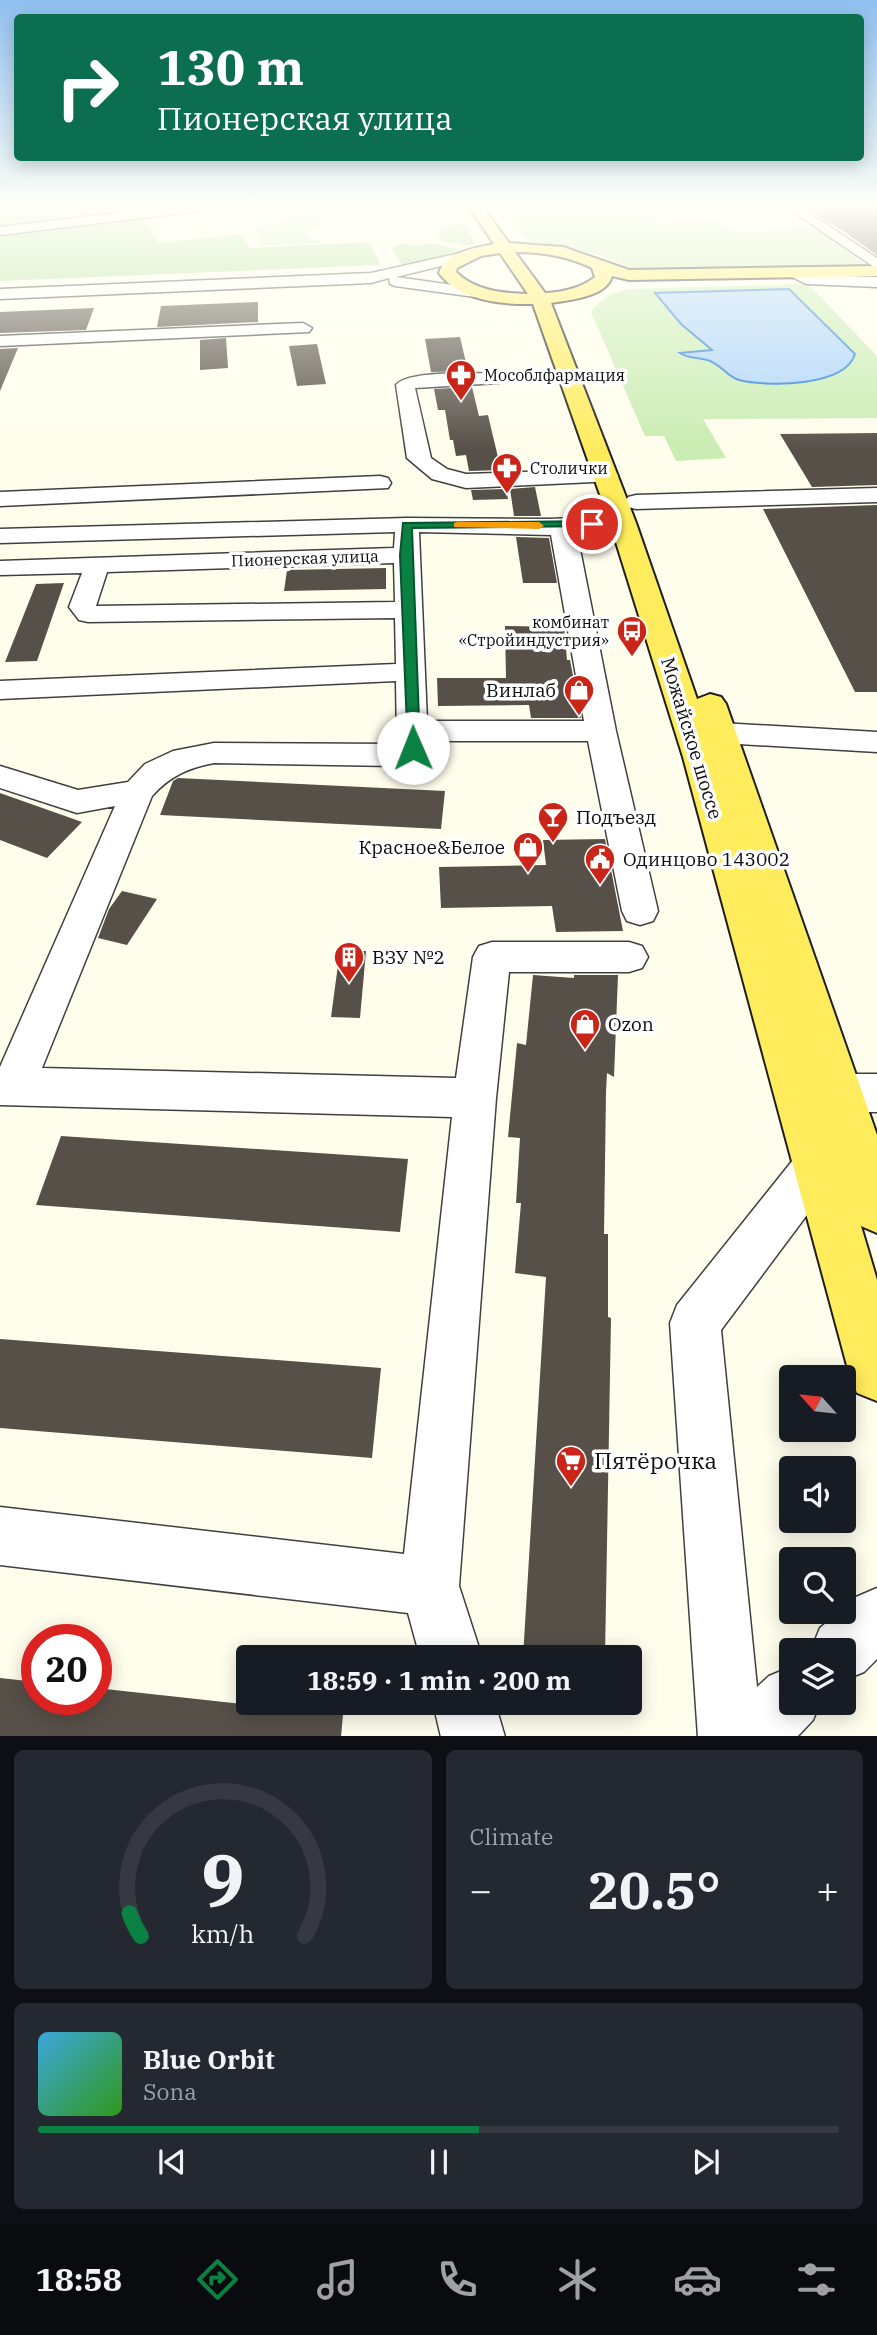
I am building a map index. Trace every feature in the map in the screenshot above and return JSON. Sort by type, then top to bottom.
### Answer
[{"type":"main road","points":[[467,288],[509,298],[546,298],[593,288]]},
{"type":"main road","name":"Можайское шоссе","points":[[539,288],[576,346],[630,512],[877,1373]]},
{"type":"main road","name":"Можайское шоссе","points":[[546,298],[607,476],[630,512],[721,733],[859,1093],[877,1208]]},
{"type":"street","points":[[0,294],[139,288]]},
{"type":"street","points":[[445,288],[475,292]]},
{"type":"street","points":[[0,341],[303,328]]},
{"type":"street","points":[[492,379],[414,382],[404,387],[418,458],[439,474],[456,480],[607,476]]},
{"type":"street","points":[[452,525],[456,480]]},
{"type":"street","points":[[0,499],[380,483]]},
{"type":"street","points":[[0,536],[407,525],[549,526],[630,512],[877,495]]},
{"type":"street","name":"Пионерская улица","points":[[0,568],[406,555],[407,525]]},
{"type":"street","points":[[549,526],[560,530],[566,539],[601,732],[640,911]]},
{"type":"street","points":[[406,555],[413,748],[402,755],[215,754],[184,758],[156,772],[138,791],[7,1086],[475,1098]]},
{"type":"street","points":[[97,565],[82,607],[88,614],[408,610]]},
{"type":"street","points":[[0,690],[410,672]]},
{"type":"street","points":[[413,731],[601,732]]},
{"type":"street","points":[[721,733],[877,742]]},
{"type":"street","points":[[0,777],[77,802],[138,791]]},
{"type":"street","points":[[447,1645],[430,1586],[475,1098],[492,957],[629,957]]},
{"type":"street","points":[[730,1736],[695,1323],[817,1165]]},
{"type":"street","points":[[0,1536],[430,1586]]},
{"type":"street","points":[[855,1638],[877,1618]]},
{"type":"street","points":[[753,1736],[779,1710]]},
{"type":"street","points":[[467,1715],[473,1736]]},
{"type":"green space","points":[[665,288],[812,288],[877,356],[877,418],[703,419],[726,458],[676,461],[664,436],[645,436],[591,312],[599,302],[618,292]],"holes":[[[789,289],[855,354],[736,380],[720,365],[682,354],[713,351],[699,338]]]},
{"type":"water","points":[[789,289],[855,354],[848,365],[837,373],[821,379],[785,384],[739,380],[712,362],[680,353],[712,350],[681,324],[655,293]]},
{"type":"building","points":[[258,302],[258,322],[157,327],[161,306]]},
{"type":"building","points":[[94,308],[86,330],[0,333],[0,312]]},
{"type":"building","points":[[460,337],[468,371],[431,372],[425,339]]},
{"type":"building","points":[[226,338],[228,368],[200,370],[200,340]]},
{"type":"building","points":[[317,344],[326,384],[297,386],[289,346]]},
{"type":"building","points":[[18,348],[0,391],[0,349]]},
{"type":"building","points":[[472,387],[479,416],[488,415],[501,470],[469,471],[466,455],[456,456],[453,440],[450,440],[445,410],[438,410],[434,389]]},
{"type":"building","points":[[877,433],[877,485],[812,487],[780,434]]},
{"type":"building","points":[[535,487],[541,516],[514,516],[510,489]]},
{"type":"building","points":[[506,489],[508,499],[473,500],[471,490]]},
{"type":"building","points":[[877,505],[877,692],[855,692],[763,509]]},
{"type":"building","points":[[516,537],[549,538],[557,583],[523,583]]},
{"type":"building","points":[[386,568],[386,589],[284,591],[287,570]]},
{"type":"building","points":[[64,583],[37,661],[5,662],[36,584]]},
{"type":"building","points":[[505,626],[564,627],[567,660],[570,660],[581,718],[531,718],[529,705],[438,706],[437,678],[506,678]]},
{"type":"building","points":[[178,778],[445,791],[441,829],[160,815],[173,781]]},
{"type":"building","points":[[0,793],[82,822],[47,858],[0,840]]},
{"type":"building","points":[[605,839],[623,931],[556,932],[552,906],[441,908],[439,867],[546,865],[543,840]]},
{"type":"building","points":[[122,891],[157,899],[127,945],[98,938],[109,909]]},
{"type":"building","name":"ВЗУ №2","points":[[340,950],[366,951],[360,1018],[331,1017]]},
{"type":"building","points":[[533,975],[574,978],[574,975],[618,975],[614,1077],[607,1073],[606,1092],[604,1234],[608,1234],[608,1317],[611,1318],[605,1645],[524,1645],[546,1277],[515,1273],[521,1203],[516,1203],[520,1138],[508,1137],[517,1043],[526,1045]]},
{"type":"building","points":[[61,1136],[408,1159],[400,1232],[36,1205]]},
{"type":"building","points":[[0,1339],[381,1368],[372,1458],[0,1428]]},
{"type":"building","points":[[0,1678],[21,1680],[21,1715],[112,1715],[112,1690],[236,1703],[236,1715],[343,1715],[341,1736],[0,1736]]},
{"type":"slow traffic","points":[[457,525],[539,526]]},
{"type":"place","name":"Мособлфармация","points":[[461,402]]},
{"type":"place","name":"Столички","points":[[507,495]]},
{"type":"place","name":"комбинат «Стройиндустрия»","points":[[632,658]]},
{"type":"place","name":"Винлаб","points":[[579,717]]},
{"type":"place","name":"Подъезд","points":[[553,844]]},
{"type":"place","name":"Красное&Белое","points":[[528,874]]},
{"type":"place","name":"Одинцово 143002","points":[[600,886]]},
{"type":"place","name":"ВЗУ №2","points":[[349,984]]},
{"type":"place","name":"Ozon","points":[[585,1051]]},
{"type":"place","name":"Пятёрочка","points":[[571,1488]]},
{"type":"route","points":[[413,748],[407,525],[592,524]]}]
